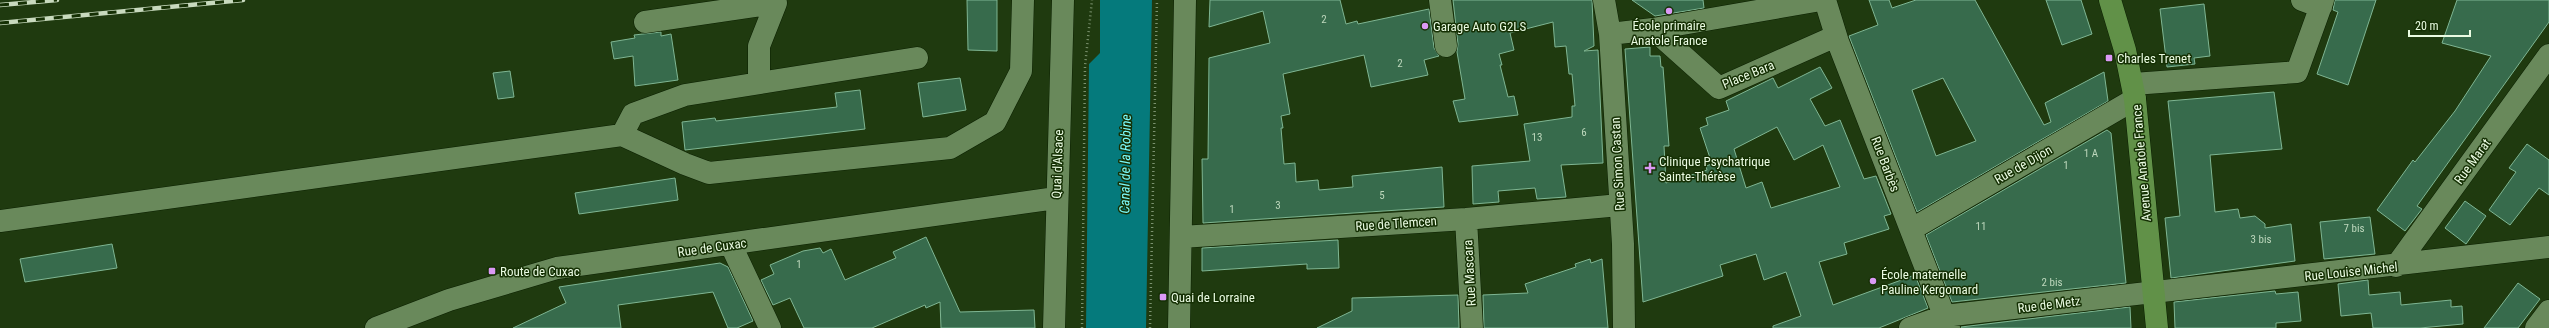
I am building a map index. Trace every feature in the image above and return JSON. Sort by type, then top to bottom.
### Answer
[{"type":"main road","name":"Avenue Anatole France","points":[[2110,0],[2134,92],[2153,292],[2158,328]]},
{"type":"street","points":[[0,221],[622,135],[685,164],[709,173],[950,148],[995,122],[1021,71],[1023,0]]},
{"type":"street","name":"Quai d'Alsace","points":[[1054,328],[1056,198],[1063,0]]},
{"type":"street","points":[[1179,328],[1186,0]]},
{"type":"street","points":[[1440,0],[1446,46]]},
{"type":"street","name":"Rue Simon Castan","points":[[1604,0],[1610,34],[1623,244],[1624,328]]},
{"type":"street","points":[[1610,34],[1653,29],[1821,0]]},
{"type":"street","name":"Rue Barbès","points":[[1825,0],[1836,36],[1947,322]]},
{"type":"street","points":[[2134,92],[2298,72],[2316,2]]},
{"type":"street","points":[[645,22],[776,3],[759,46],[759,83]]},
{"type":"street","name":"Place Bara","points":[[1653,29],[1719,88],[1836,36]]},
{"type":"street","name":"Rue Marat","points":[[2396,266],[2549,55]]},
{"type":"street","points":[[622,135],[633,114],[685,95],[917,58]]},
{"type":"street","name":"Rue de Dijon","points":[[1912,229],[2134,92]]},
{"type":"street","name":"Rue de Cuxac","points":[[376,328],[449,300],[558,268],[1056,198]]},
{"type":"street","name":"Rue de Tlemcen","points":[[1181,237],[1466,219],[1609,206]]},
{"type":"street","name":"Rue Mascara","points":[[1466,219],[1472,328]]},
{"type":"street","points":[[726,245],[770,328]]},
{"type":"street","name":"Rue Louise Michel","points":[[2153,292],[2396,266],[2549,247]]},
{"type":"street","name":"Rue de Metz","points":[[1910,328],[2153,292]]},
{"type":"street","points":[[2536,328],[2549,311]]},
{"type":"path","points":[[1082,328],[1085,66],[1092,0]]},
{"type":"path","points":[[1150,328],[1157,0]]},
{"type":"water","name":"Canal de la Robine","points":[[1100,0],[1152,0],[1146,328],[1086,328],[1089,64],[1100,53]]},
{"type":"building","points":[[967,0],[997,0],[997,51],[968,50]]},
{"type":"building","points":[[1210,0],[1340,0],[1346,24],[1357,21],[1358,24],[1429,9],[1434,48],[1439,56],[1424,60],[1428,75],[1371,87],[1364,55],[1283,74],[1290,114],[1281,116],[1283,128],[1281,128],[1284,164],[1295,163],[1296,182],[1318,180],[1319,190],[1353,187],[1352,176],[1442,167],[1444,207],[1203,223],[1202,159],[1208,159],[1209,58],[1270,43],[1263,11],[1209,27]]},
{"type":"building","points":[[1453,0],[1592,0],[1594,46],[1584,51],[1598,50],[1603,163],[1561,165],[1566,197],[1537,199],[1535,188],[1498,191],[1499,202],[1473,204],[1472,166],[1530,161],[1524,124],[1572,117],[1572,106],[1575,106],[1572,74],[1569,74],[1566,46],[1555,47],[1553,22],[1510,33],[1514,50],[1499,54],[1502,65],[1500,65],[1508,97],[1514,96],[1518,115],[1459,122],[1453,101],[1465,99],[1457,52],[1458,44]]},
{"type":"building","name":"École primaire Anatole France","points":[[1632,0],[1703,0],[1704,8],[1655,16]]},
{"type":"building","points":[[1869,0],[1889,0],[1892,8],[1916,0],[1975,0],[2044,125],[2051,122],[2045,103],[2104,72],[2108,101],[1917,212],[1849,36],[1878,25]],"holes":[[[1943,78],[1976,141],[1936,156],[1912,90]]]},
{"type":"building","points":[[2046,0],[2081,0],[2092,34],[2062,45]]},
{"type":"building","points":[[2335,0],[2376,0],[2348,85],[2317,74],[2338,12],[2333,10]]},
{"type":"building","points":[[2457,0],[2549,0],[2549,22],[2417,206],[2422,209],[2405,231],[2377,210],[2413,160],[2415,162],[2455,111],[2491,56],[2442,43]]},
{"type":"building","points":[[2204,4],[2210,56],[2194,58],[2195,64],[2167,67],[2160,9]]},
{"type":"building","points":[[661,32],[661,36],[671,34],[678,80],[635,86],[633,56],[614,59],[611,42],[635,38],[634,35]]},
{"type":"building","points":[[1650,47],[1650,56],[1660,56],[1661,67],[1663,67],[1669,146],[1664,146],[1666,183],[1707,170],[1706,166],[1712,164],[1700,128],[1708,125],[1706,118],[1729,110],[1726,101],[1773,78],[1778,88],[1820,67],[1832,88],[1810,99],[1825,126],[1840,120],[1864,179],[1876,176],[1891,214],[1884,216],[1889,229],[1844,243],[1847,254],[1819,262],[1833,305],[1915,275],[1928,308],[1879,328],[1773,328],[1773,326],[1801,316],[1786,272],[1764,280],[1756,254],[1720,265],[1723,276],[1643,302],[1625,49]],"holes":[[[1777,127],[1794,160],[1823,145],[1840,187],[1771,208],[1762,182],[1746,188],[1734,149]]]},
{"type":"building","points":[[510,71],[514,97],[498,99],[493,73]]},
{"type":"building","points":[[960,78],[966,110],[923,117],[918,83]]},
{"type":"building","points":[[860,90],[865,129],[685,150],[682,122],[715,118],[716,121],[837,107],[835,93]]},
{"type":"building","points":[[2274,92],[2282,149],[2210,155],[2215,212],[2238,209],[2240,218],[2255,216],[2265,224],[2265,228],[2291,224],[2295,261],[2171,278],[2165,218],[2180,216],[2168,101]]},
{"type":"building","points":[[2107,130],[2111,133],[2126,283],[1952,302],[1926,235]]},
{"type":"building","points":[[2527,144],[2549,160],[2549,195],[2539,188],[2510,225],[2489,210],[2516,172],[2509,168]]},
{"type":"building","points":[[675,178],[678,200],[579,214],[575,193]]},
{"type":"building","points":[[2465,201],[2486,216],[2466,244],[2445,228]]},
{"type":"building","points":[[2370,217],[2375,254],[2324,259],[2320,222]]},
{"type":"building","points":[[926,237],[960,312],[1034,310],[1035,328],[941,328],[940,302],[926,308],[925,305],[872,328],[804,328],[790,298],[773,305],[761,280],[774,274],[770,265],[803,251],[820,248],[823,253],[831,249],[845,280],[896,258],[893,252]]},
{"type":"building","points":[[1338,240],[1339,268],[1307,269],[1307,264],[1202,271],[1202,248]]},
{"type":"building","points":[[112,244],[117,268],[25,282],[20,259]]},
{"type":"building","points":[[1590,259],[1591,263],[1602,259],[1608,328],[1484,328],[1483,295],[1528,293],[1525,284],[1576,267],[1575,264]]},
{"type":"building","points":[[720,263],[728,267],[753,321],[737,328],[728,328],[713,292],[618,305],[621,328],[513,328],[566,303],[559,287]]},
{"type":"building","points":[[2368,280],[2369,295],[2400,292],[2401,305],[2451,300],[2451,307],[2462,306],[2463,324],[2420,328],[2373,328],[2371,313],[2341,316],[2338,284]]},
{"type":"building","points":[[2518,283],[2540,299],[2518,328],[2484,328]]},
{"type":"building","points":[[2275,291],[2276,294],[2298,292],[2301,321],[2276,323],[2276,328],[2175,328],[2174,302]]},
{"type":"building","points":[[1458,295],[1459,328],[1317,328],[1352,311],[1352,298]]},
{"type":"building","points":[[2130,307],[2131,328],[1961,328],[1961,327]]},
{"type":"railway","points":[[0,5],[57,0]]},
{"type":"railway","points":[[0,23],[243,0]]},
{"type":"place","name":"École primaire Anatole France","points":[[1669,11]]},
{"type":"place","name":"Garage Auto G2LS","points":[[1425,26]]},
{"type":"place","name":"Charles Trenet","points":[[2109,58]]},
{"type":"place","name":"Clinique Psychatrique Sainte-Thérèse","points":[[1650,168]]},
{"type":"place","name":"Route de Cuxac","points":[[492,271]]},
{"type":"place","name":"École maternelle Pauline Kergomard","points":[[1873,281]]},
{"type":"place","name":"Quai de Lorraine","points":[[1163,297]]}]
